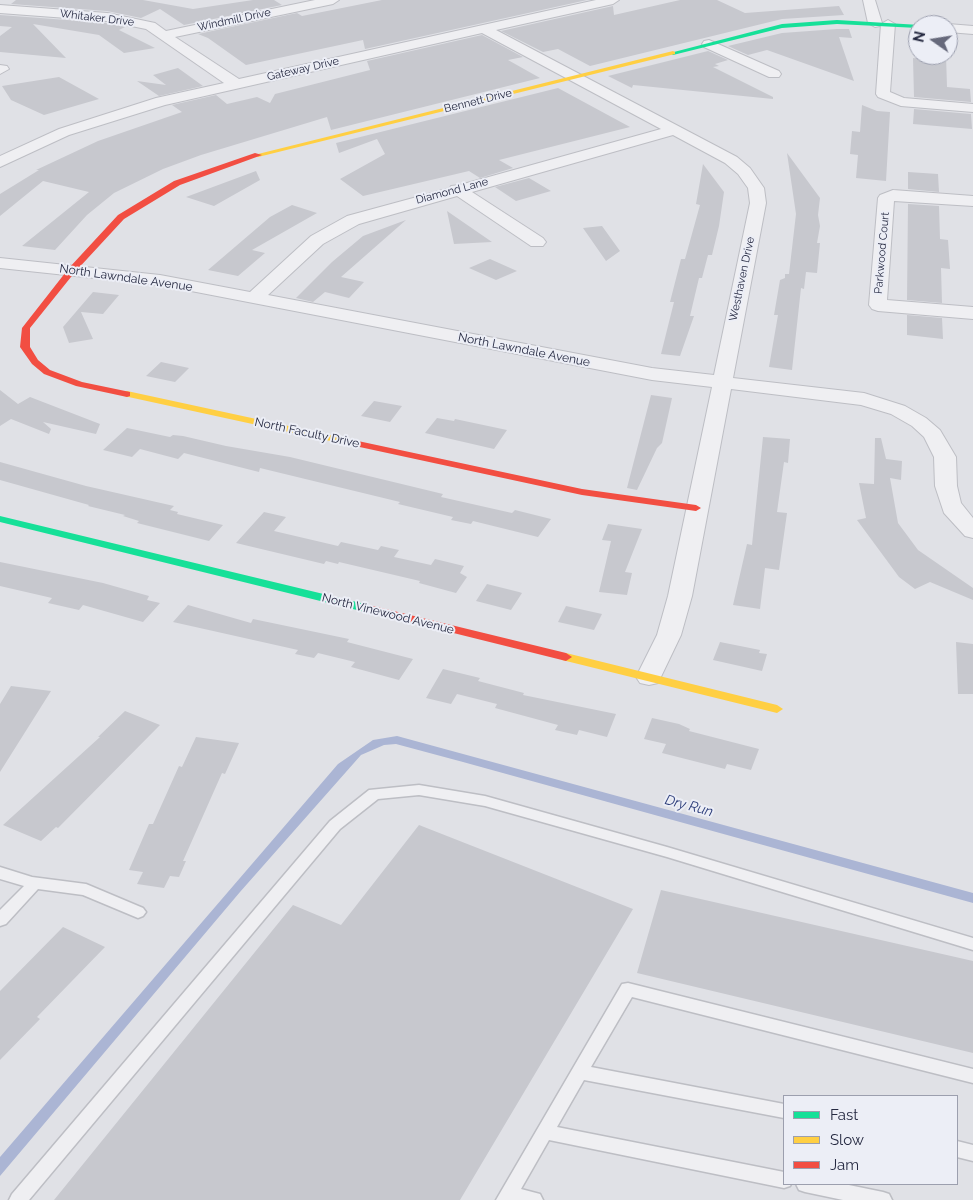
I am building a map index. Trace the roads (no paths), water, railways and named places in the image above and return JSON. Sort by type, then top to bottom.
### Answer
[{"type":"street","name":"Windmill Drive","points":[[165,34],[333,0]]},
{"type":"street","name":"Gateway Drive","points":[[0,162],[82,125],[138,107],[613,0]]},
{"type":"street","points":[[869,0],[881,23],[882,94],[901,102],[973,108]]},
{"type":"street","name":"Whitaker Drive","points":[[0,9],[116,18],[150,26],[165,34],[236,84]]},
{"type":"street","name":"Bennett Drive","points":[[72,270],[121,217],[149,198],[202,173],[258,155],[793,24],[837,22],[908,25]]},
{"type":"street","name":"Westhaven Drive","points":[[484,29],[738,165],[752,179],[757,191],[758,204],[676,613],[659,658],[649,678]]},
{"type":"street","points":[[958,29],[973,30]]},
{"type":"street","points":[[709,44],[774,74]]},
{"type":"street","name":"Diamond Lane","points":[[254,298],[313,244],[338,227],[370,214],[675,130]]},
{"type":"street","points":[[458,189],[537,242]]},
{"type":"street","name":"Parkwood Court","points":[[973,201],[910,195],[893,195],[886,198],[878,305],[973,313]]},
{"type":"street","name":"North Lawndale Avenue","points":[[0,263],[150,279],[617,368],[864,399],[898,410],[919,422],[940,444],[945,457],[946,486],[950,502],[955,513],[973,530]]},
{"type":"street","name":"North Faculty Drive","points":[[72,270],[33,316],[26,328],[24,340],[25,348],[35,362],[47,372],[65,380],[582,492],[696,508]]},
{"type":"street","name":"North Vinewood Avenue","points":[[0,519],[777,709]]},
{"type":"lane","points":[[18,1200],[335,825],[374,794],[419,790],[485,801],[667,852],[973,944]]},
{"type":"lane","points":[[0,873],[32,883],[67,886],[86,890],[138,912]]},
{"type":"lane","points":[[0,920],[31,888],[32,883]]},
{"type":"lane","points":[[534,1200],[507,1197],[628,989],[973,1076]]},
{"type":"lane","points":[[580,1072],[783,1111]]},
{"type":"lane","points":[[545,1132],[783,1180]]},
{"type":"lane","points":[[958,1149],[973,1153]]},
{"type":"lane","points":[[810,1185],[883,1200]]},
{"type":"water","name":"Dry Run","points":[[397,736],[973,893],[973,903],[396,744],[384,745],[361,755],[240,892],[0,1176],[0,1157],[338,764],[373,740]]}]
